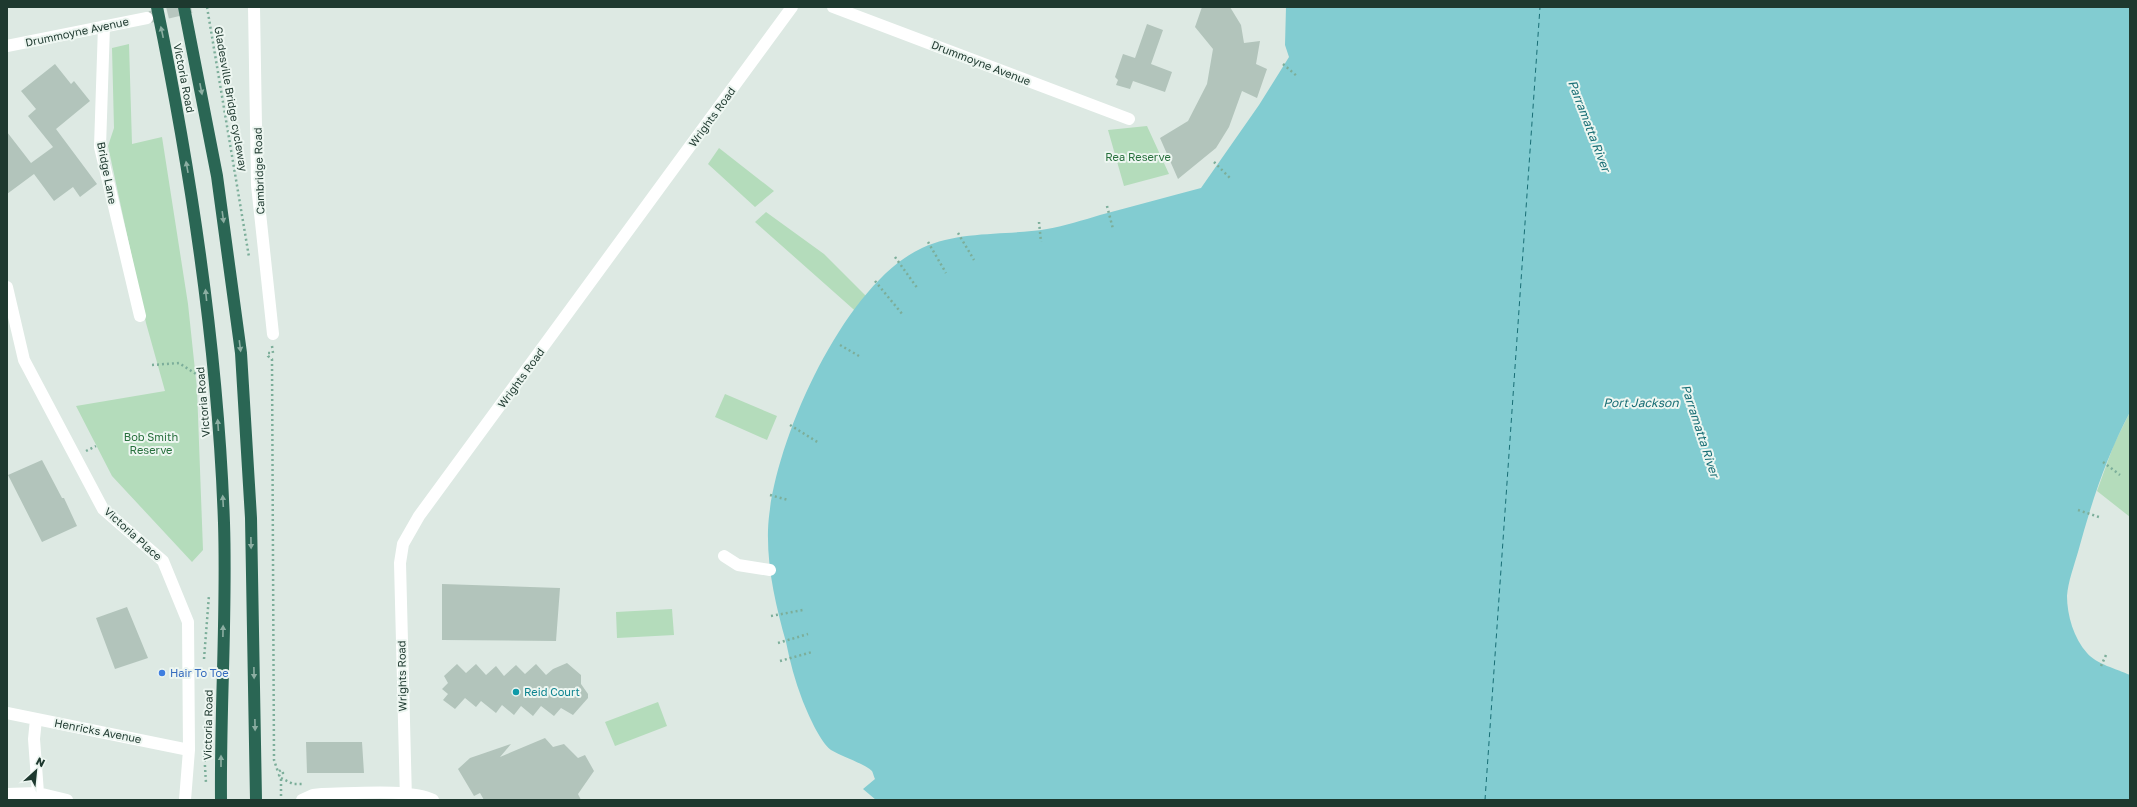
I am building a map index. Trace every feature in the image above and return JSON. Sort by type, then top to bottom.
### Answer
[{"type":"highway","name":"Victoria Road","points":[[156,7],[167,56],[199,237],[216,404],[224,524],[221,800]]},
{"type":"highway","name":"Victoria Road","points":[[184,7],[194,51],[217,176],[241,353],[251,518],[256,800]]},
{"type":"street","name":"Cambridge Road","points":[[254,7],[257,185],[272,339]]},
{"type":"street","name":"Wrights Road","points":[[406,797],[400,563],[407,537],[428,504],[792,7]]},
{"type":"street","name":"Drummoyne Avenue","points":[[833,7],[1129,119]]},
{"type":"street","name":"Drummoyne Avenue","points":[[7,46],[147,18]]},
{"type":"street","name":"Bridge Lane","points":[[104,26],[100,147],[140,316]]},
{"type":"street","name":"Victoria Place","points":[[7,287],[24,360],[100,503],[104,509],[163,561],[188,622],[189,750],[185,800]]},
{"type":"street","points":[[724,556],[738,565],[770,570]]},
{"type":"street","name":"Henricks Avenue","points":[[7,713],[189,750]]},
{"type":"street","points":[[36,719],[34,739],[38,794]]},
{"type":"street","points":[[7,794],[38,794],[67,800]]},
{"type":"street","points":[[302,800],[313,795],[322,794],[406,797],[423,796],[433,800]]},
{"type":"path","name":"Gladesville Bridge cycleway","points":[[207,7],[215,47],[249,258]]},
{"type":"path","points":[[1283,64],[1298,77]]},
{"type":"path","points":[[1214,162],[1231,179]]},
{"type":"path","points":[[1107,206],[1113,229]]},
{"type":"path","points":[[1039,222],[1041,242]]},
{"type":"path","points":[[958,233],[974,260]]},
{"type":"path","points":[[928,242],[946,273]]},
{"type":"path","points":[[895,257],[918,289]]},
{"type":"path","points":[[876,281],[903,315]]},
{"type":"path","points":[[272,339],[273,353],[268,352],[268,356],[272,359],[274,760],[278,772],[281,770],[283,772],[279,775],[281,778],[281,800]]},
{"type":"path","points":[[840,345],[859,356]]},
{"type":"path","points":[[152,364],[179,363],[196,374],[204,373]]},
{"type":"path","points":[[790,425],[819,443]]},
{"type":"path","points":[[2103,462],[2120,476]]},
{"type":"path","points":[[770,495],[788,500]]},
{"type":"path","points":[[2078,510],[2099,516]]},
{"type":"path","points":[[203,666],[210,590]]},
{"type":"path","points":[[771,616],[803,610]]},
{"type":"path","points":[[778,643],[808,634]]},
{"type":"path","points":[[780,662],[812,652]]},
{"type":"path","points":[[2101,666],[2106,655]]},
{"type":"path","points":[[204,744],[206,784]]},
{"type":"path","points":[[281,778],[293,784]]},
{"type":"green space","name":"Bob Smith Reserve","points":[[129,44],[132,144],[162,137],[188,304],[197,389],[203,550],[192,562],[112,476],[76,406],[165,391],[146,323],[108,146],[114,128],[112,48]]},
{"type":"green space","name":"Rea Reserve","points":[[1147,126],[1169,174],[1124,186],[1108,130]]},
{"type":"green space","points":[[719,148],[774,191],[755,207],[708,164]]},
{"type":"green space","points":[[766,212],[824,254],[870,300],[861,316],[755,222]]},
{"type":"green space","points":[[725,394],[777,416],[767,440],[715,417]]},
{"type":"green space","points":[[2130,412],[2130,517],[2097,491],[2114,444]]},
{"type":"green space","points":[[672,609],[674,635],[617,638],[616,612]]},
{"type":"green space","points":[[658,702],[667,726],[615,746],[605,722]]},
{"type":"water","name":"Port Jackson","points":[[1286,7],[2130,7],[2130,412],[2106,463],[2088,516],[2071,574],[2067,603],[2075,634],[2078,641],[2087,653],[2107,666],[2130,675],[2130,800],[876,800],[863,789],[875,779],[872,771],[869,768],[831,750],[814,726],[804,705],[793,671],[779,615],[769,559],[768,530],[772,496],[782,456],[797,414],[816,371],[839,331],[865,296],[893,267],[922,248],[952,238],[1054,228],[1201,188],[1259,105],[1289,57],[1285,45]]},
{"type":"building","points":[[1202,7],[1230,7],[1241,25],[1244,43],[1260,41],[1256,64],[1267,69],[1257,98],[1242,91],[1229,127],[1216,148],[1178,179],[1160,138],[1188,121],[1207,84],[1213,49],[1195,27]]},
{"type":"building","points":[[1147,24],[1163,30],[1151,64],[1172,72],[1165,92],[1133,81],[1130,89],[1116,85],[1118,80],[1115,77],[1123,54],[1135,58]]},
{"type":"building","points":[[55,64],[71,84],[74,81],[90,101],[56,129],[97,184],[80,197],[73,187],[54,201],[34,174],[7,194],[7,132],[31,163],[53,147],[28,116],[36,109],[21,91]]},
{"type":"building","points":[[42,460],[62,498],[64,498],[77,526],[42,542],[8,475]]},
{"type":"building","points":[[442,584],[560,588],[556,641],[442,640]]},
{"type":"building","points":[[127,607],[148,658],[115,669],[96,618]]},
{"type":"building","name":"Reid Court","points":[[567,663],[581,675],[581,684],[588,694],[588,698],[573,715],[561,708],[554,716],[541,706],[533,716],[521,706],[514,715],[502,705],[496,713],[481,701],[476,707],[465,698],[455,709],[443,700],[448,694],[442,689],[448,683],[444,676],[457,664],[466,673],[476,664],[486,675],[496,666],[504,676],[516,665],[525,674],[536,664],[546,675],[553,669]]},
{"type":"building","points":[[545,738],[553,747],[564,744],[578,758],[585,755],[594,771],[578,794],[581,800],[484,800],[480,793],[474,796],[458,769],[470,758],[511,744],[500,757]]},
{"type":"building","points":[[306,742],[362,742],[364,773],[307,773]]},
{"type":"ferry route","points":[[1485,800],[1540,7]]},
{"type":"tunnel","points":[[150,17],[191,7]]},
{"type":"place","name":"Hair To Toe","points":[[162,673]]},
{"type":"place","name":"Reid Court","points":[[516,692]]},
{"type":"water label","name":"Parramatta River","points":[[1589,126]]},
{"type":"water label","name":"Parramatta River","points":[[1700,431]]}]
